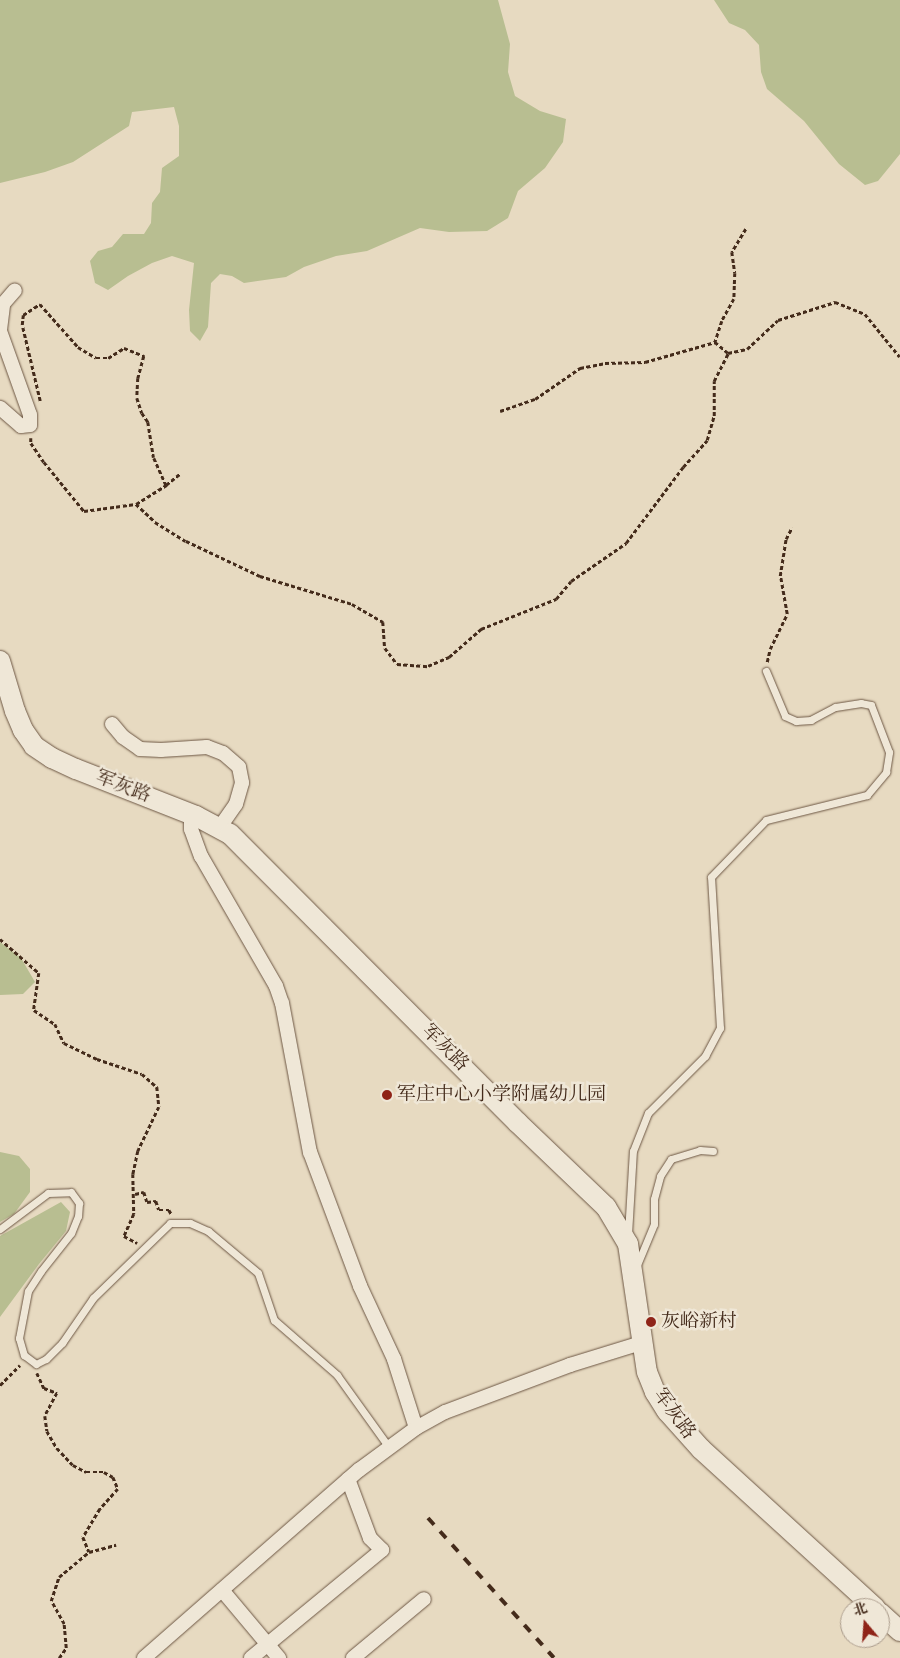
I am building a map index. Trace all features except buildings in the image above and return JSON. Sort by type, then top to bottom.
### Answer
[{"type":"street","points":[[0,408],[21,426],[30,425],[30,415],[0,330],[3,304],[15,290]]},
{"type":"street","name":"军灰路","points":[[0,665],[23,730],[34,746],[52,758],[76,769],[220,827],[243,847],[517,1122],[606,1207],[628,1244],[634,1272],[641,1343],[647,1372],[655,1392],[683,1431],[864,1598]]},
{"type":"street","points":[[112,724],[123,737],[140,749],[161,750],[207,747],[223,753],[239,767],[242,783],[236,804],[220,827]]},
{"type":"street","points":[[191,814],[191,829],[201,856],[276,986],[282,1003],[310,1152],[360,1286],[394,1359],[416,1428]]},
{"type":"street","points":[[144,1658],[348,1479],[388,1446],[416,1428],[445,1412],[561,1368],[641,1343]]},
{"type":"street","points":[[251,1658],[382,1550],[370,1538],[348,1479]]},
{"type":"street","points":[[222,1590],[279,1658]]},
{"type":"street","points":[[353,1658],[424,1599]]},
{"type":"street","points":[[890,1622],[900,1631]]},
{"type":"lane","points":[[628,1244],[633,1151],[648,1113],[705,1056],[720,1028],[711,877],[766,820],[867,795],[886,772],[889,752],[871,705],[861,703],[835,707],[810,720],[796,721],[784,716],[766,671]]},
{"type":"lane","points":[[634,1272],[654,1224],[654,1199],[660,1176],[671,1159],[700,1150],[713,1152]]},
{"type":"lane","points":[[0,1230],[48,1193],[71,1192],[79,1203],[78,1216],[71,1233],[40,1271],[28,1291],[19,1338],[24,1355],[36,1364],[46,1359],[62,1343],[93,1298],[170,1223],[190,1223],[208,1231],[258,1273],[274,1320],[337,1375],[388,1446]]},
{"type":"path","points":[[716,342],[722,322],[734,299],[735,273],[732,252],[746,229]]},
{"type":"path","points":[[728,353],[747,349],[778,320],[835,302],[865,314],[900,357]]},
{"type":"path","points":[[166,485],[154,458],[148,422],[142,414],[137,398],[138,378],[144,356],[124,348],[108,358],[96,358],[78,347],[40,304],[23,315],[22,325],[40,396],[40,413],[30,425],[31,443],[84,511],[136,504],[166,485],[181,473]]},
{"type":"path","points":[[716,342],[728,353]]},
{"type":"path","points":[[500,411],[535,398],[580,368],[605,363],[645,362],[716,342]]},
{"type":"path","points":[[136,504],[155,522],[186,541],[260,576],[352,604],[383,622],[385,648],[398,664],[428,666],[449,657],[481,629],[556,599],[571,582],[626,544],[683,467],[707,440],[714,416],[714,381],[728,353]]},
{"type":"path","points":[[766,671],[770,649],[787,614],[780,576],[786,539],[792,528]]},
{"type":"path","points":[[0,939],[39,973],[34,1010],[55,1024],[64,1043],[97,1059],[142,1074],[157,1087],[159,1107],[138,1151],[133,1174],[134,1214],[124,1236],[144,1247]]},
{"type":"path","points":[[135,1194],[144,1192],[147,1202],[156,1200],[159,1210],[169,1210],[175,1223]]},
{"type":"path","points":[[0,1385],[28,1358]]},
{"type":"path","points":[[36,1364],[38,1376],[44,1388],[57,1393],[45,1416],[47,1431],[57,1448],[73,1465],[86,1472],[104,1472],[113,1477],[118,1489],[100,1509],[83,1537],[89,1552]]},
{"type":"path","points":[[59,1658],[66,1648],[64,1624],[51,1601],[59,1577],[89,1552],[116,1545]]},
{"type":"green space","points":[[0,0],[498,0],[510,44],[508,72],[515,96],[540,111],[566,119],[563,142],[545,168],[518,191],[508,218],[487,231],[449,232],[420,228],[367,251],[336,256],[304,267],[286,277],[244,283],[232,276],[220,274],[211,283],[208,327],[200,341],[190,331],[189,310],[194,263],[172,256],[152,263],[108,290],[95,283],[90,261],[98,251],[112,247],[123,234],[144,234],[151,223],[152,203],[160,192],[162,168],[179,156],[179,126],[174,107],[132,112],[129,126],[73,162],[45,172],[0,183]]},
{"type":"green space","points":[[714,0],[900,0],[900,154],[878,181],[865,185],[839,164],[804,121],[767,89],[761,72],[759,45],[745,30],[729,23]]},
{"type":"green space","points":[[0,942],[21,958],[35,982],[23,994],[0,995]]},
{"type":"green space","points":[[0,1152],[19,1156],[30,1169],[30,1192],[14,1214],[0,1222]]},
{"type":"green space","points":[[61,1202],[70,1212],[66,1231],[0,1317],[0,1236]]},
{"type":"railway","points":[[428,1518],[554,1658]]},
{"type":"place","name":"军庄中心小学附属幼儿园","points":[[387,1095]]},
{"type":"place","name":"灰峪新村","points":[[651,1322]]}]
